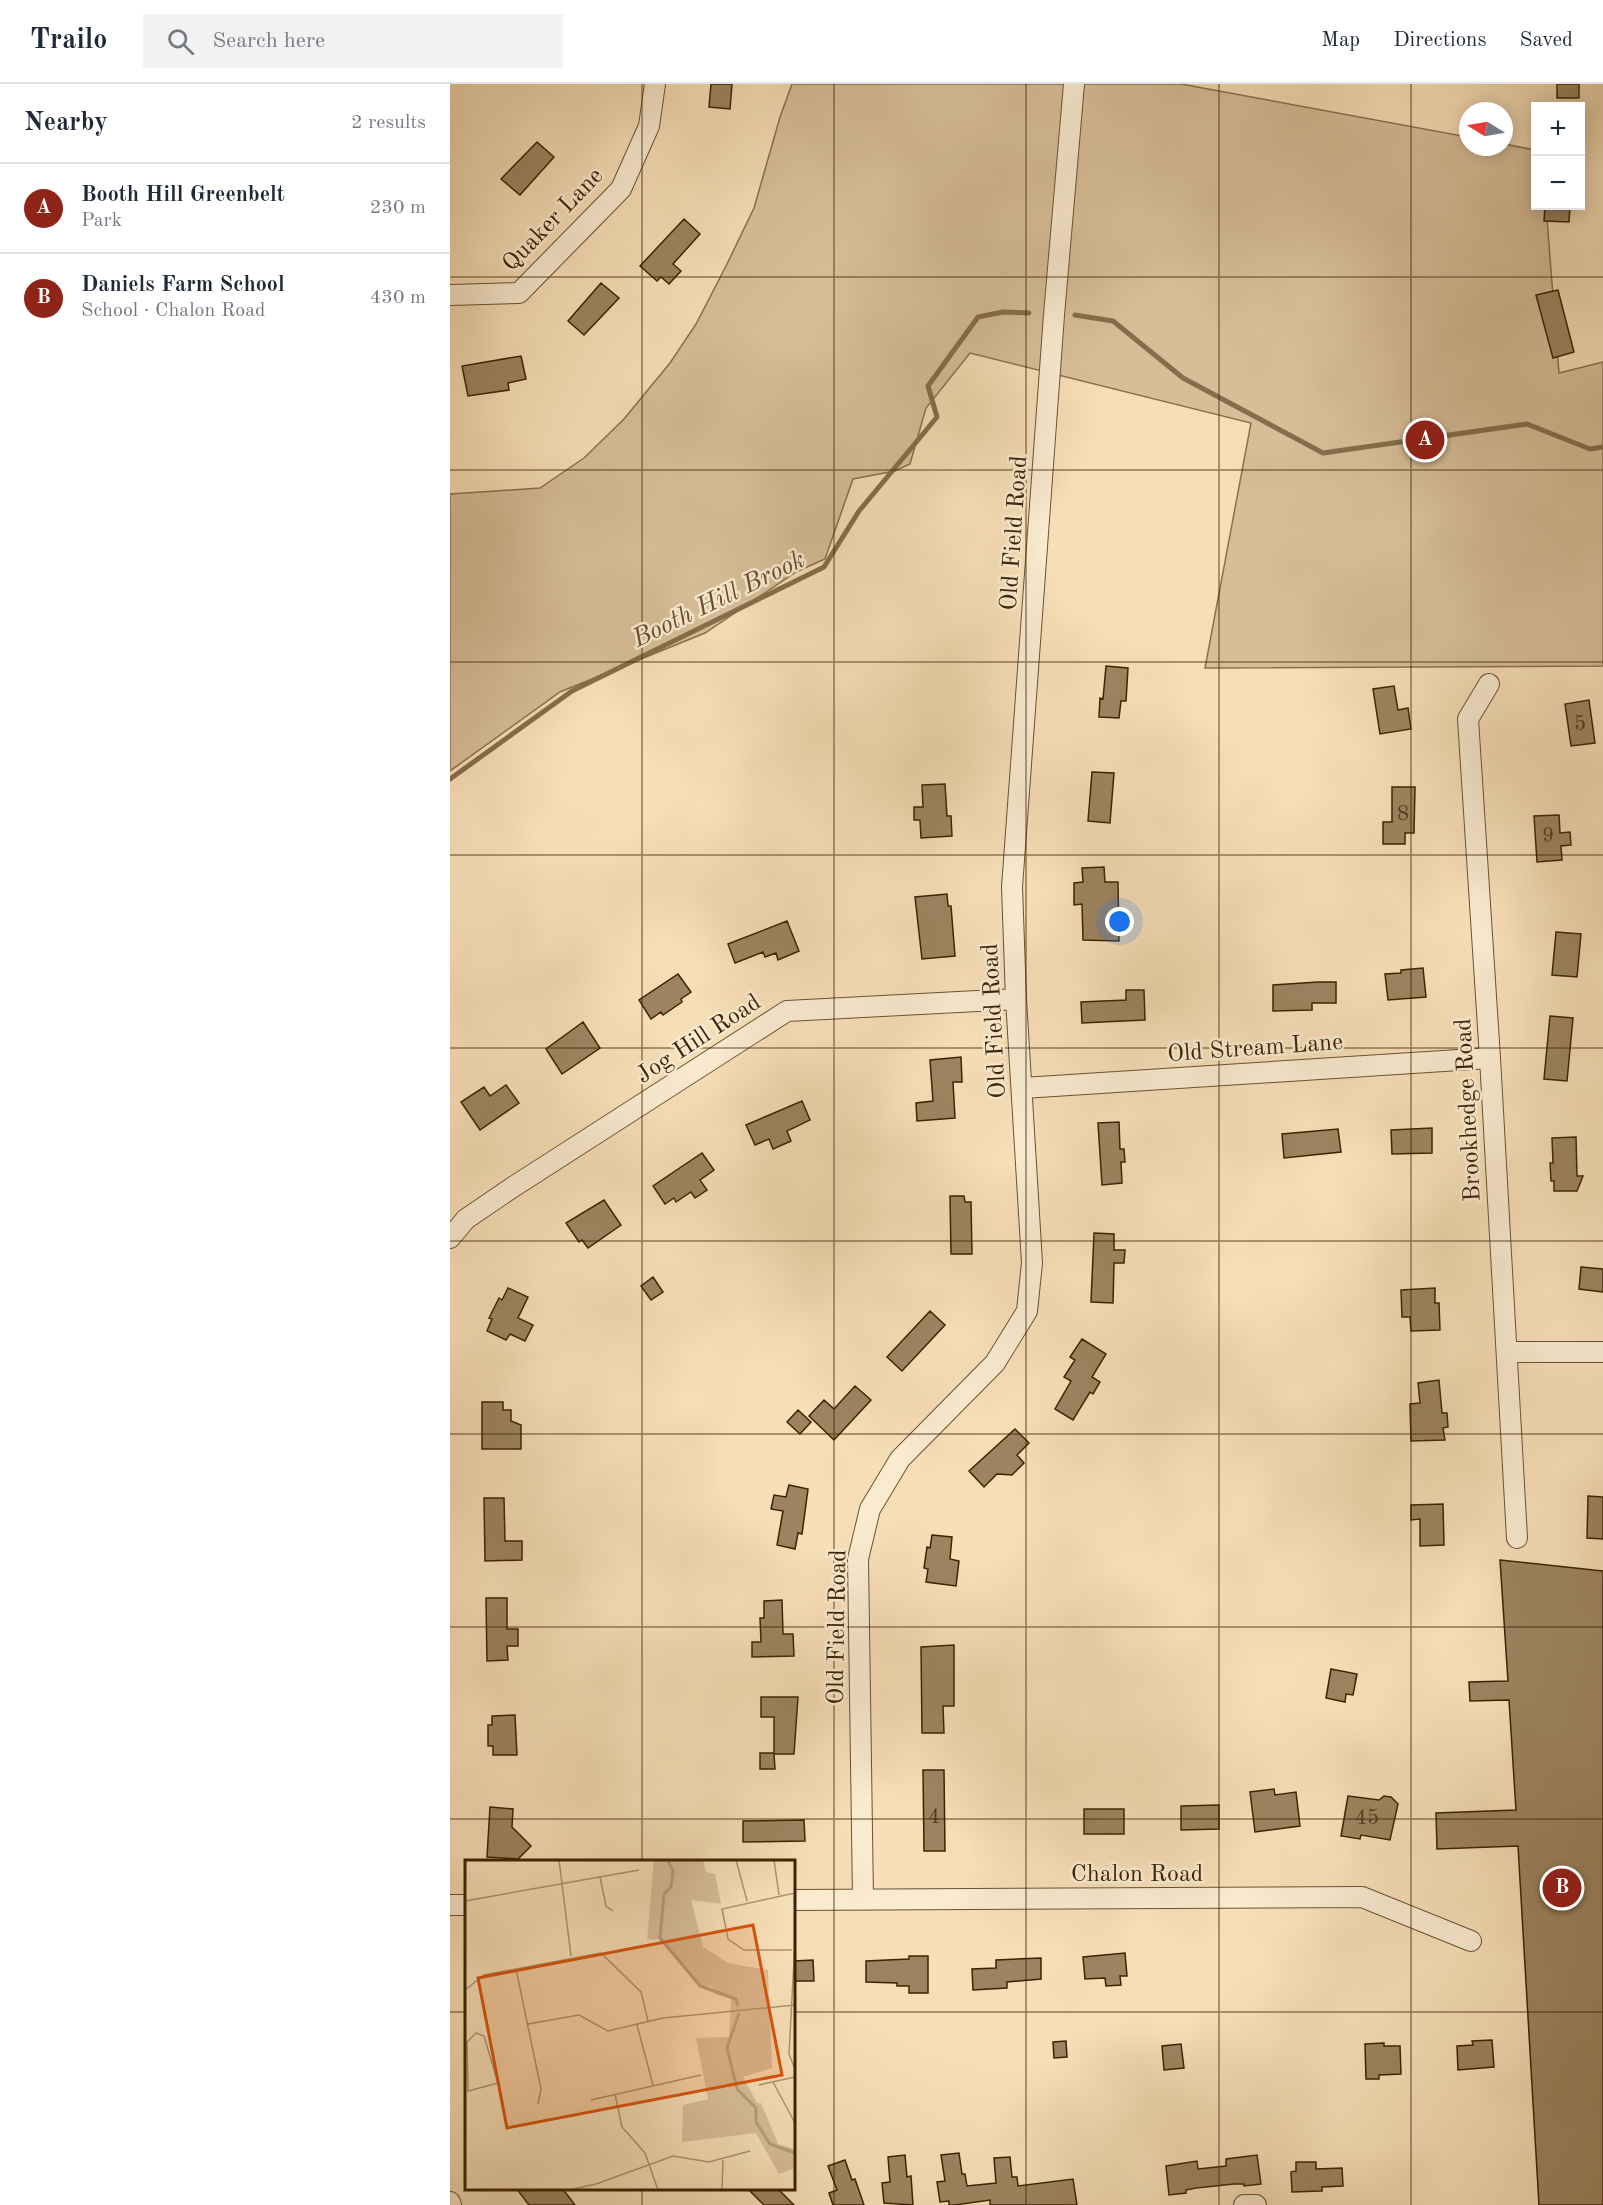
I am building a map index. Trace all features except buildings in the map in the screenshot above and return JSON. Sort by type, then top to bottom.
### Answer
[{"type":"street","name":"Quaker Lane","points":[[450,295],[519,293],[621,189],[649,126],[655,84]]},
{"type":"street","name":"Old Field Road","points":[[863,1899],[858,1559],[870,1509],[900,1459],[995,1363],[1027,1311],[1032,1263],[1016,999],[1012,887],[1054,315],[1074,84]]},
{"type":"street","name":"Brookhedge Road","points":[[1489,684],[1468,719],[1491,1058],[1517,1538]]},
{"type":"street","name":"Jog Hill Road","points":[[450,1238],[466,1219],[513,1187],[787,1011],[1016,999]]},
{"type":"street","name":"Old Stream Lane","points":[[1023,1088],[1491,1058]]},
{"type":"street","points":[[1507,1352],[1603,1352]]},
{"type":"street","name":"Chalon Road","points":[[795,1900],[1362,1897],[1471,1941]]},
{"type":"street","points":[[1244,2205],[1256,2205]]},
{"type":"shaded area","points":[[792,84],[1181,84],[1459,135],[1459,156],[1513,156],[1513,146],[1531,149],[1531,210],[1546,210],[1559,373],[1603,362],[1603,666],[1205,668],[1251,423],[970,353],[926,408],[910,464],[895,471],[853,479],[825,559],[796,572],[705,633],[560,692],[450,771],[450,494],[540,488],[584,458],[624,419],[670,363],[696,324],[726,266],[754,208],[780,117]]},
{"type":"waterway","name":"Booth Hill Brook","points":[[450,779],[572,691],[824,567],[859,511],[937,417],[928,386],[978,317],[1003,312],[1029,313]]},
{"type":"waterway","name":"Booth Hill Brook","points":[[1075,315],[1113,321],[1183,378],[1323,453],[1527,424],[1590,449],[1603,447]]},
{"type":"place","name":"Booth Hill Greenbelt","points":[[1425,440]]},
{"type":"place","name":"Daniels Farm School","points":[[1562,1888]]}]
